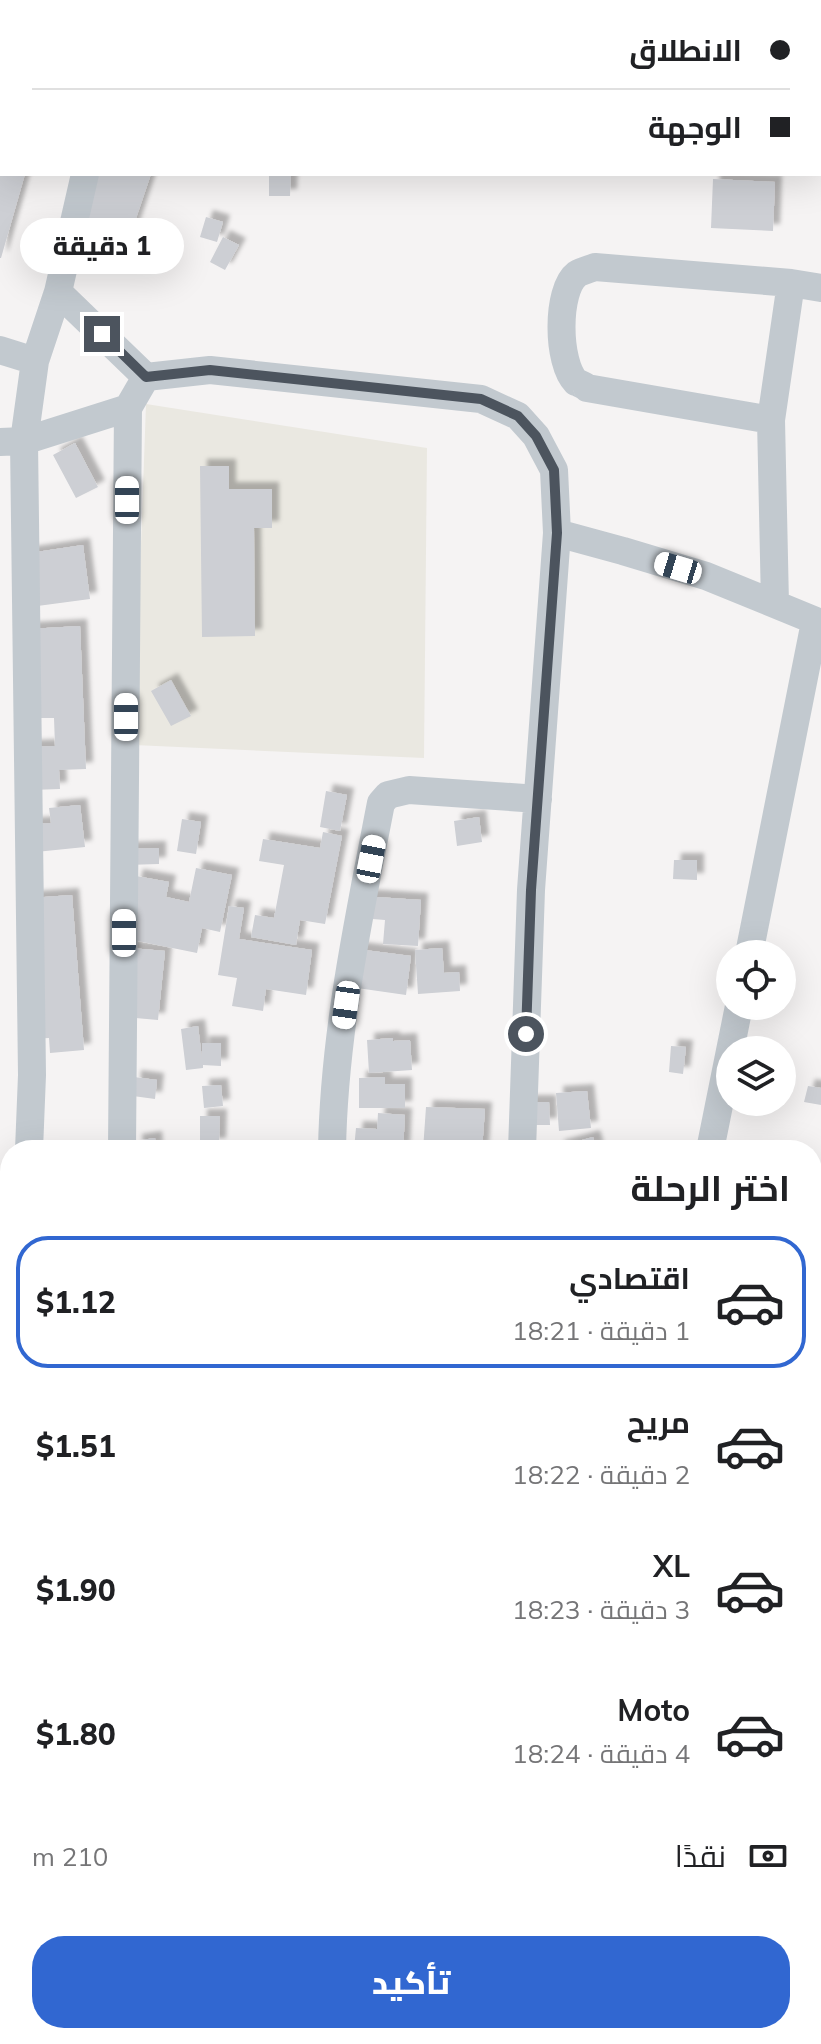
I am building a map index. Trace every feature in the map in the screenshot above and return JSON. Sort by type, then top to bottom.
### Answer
[{"type":"street","points":[[29,1140],[32,1075],[12,442],[58,292],[85,176]]},
{"type":"street","points":[[771,420],[587,388],[576,382],[566,364],[561,337],[566,288],[578,274],[595,267],[821,288]]},
{"type":"street","points":[[775,604],[771,420],[791,283]]},
{"type":"street","points":[[58,292],[146,377]]},
{"type":"street","points":[[0,350],[35,361]]},
{"type":"street","points":[[146,377],[210,370],[481,399],[518,416],[536,436],[554,470],[557,533],[531,890],[522,1140]]},
{"type":"street","points":[[122,1140],[128,408],[146,377]]},
{"type":"street","points":[[12,442],[128,408]]},
{"type":"street","points":[[557,533],[706,576],[818,622],[752,940]]},
{"type":"street","points":[[333,1140],[337,1068],[354,943],[381,803],[388,795],[409,790],[538,799]]},
{"type":"street","points":[[712,1140],[736,1020]]},
{"type":"shaded area","points":[[146,404],[427,448],[424,758],[134,745]]},
{"type":"building","points":[[0,176],[24,176],[1,258]]},
{"type":"building","points":[[98,176],[150,176],[127,245],[70,227],[93,191]]},
{"type":"building","points":[[269,176],[291,176],[290,196],[269,196]]},
{"type":"building","points":[[713,179],[775,182],[773,231],[711,228]]},
{"type":"building","points":[[206,217],[223,222],[217,242],[200,237]]},
{"type":"building","points":[[223,237],[239,245],[225,270],[210,262]]},
{"type":"building","points":[[75,443],[98,487],[76,498],[53,455]]},
{"type":"building","points":[[200,466],[229,466],[229,489],[272,489],[272,528],[254,528],[255,636],[202,637]]},
{"type":"building","points":[[83,545],[90,599],[30,607],[23,554]]},
{"type":"building","points":[[80,626],[86,769],[59,770],[60,789],[31,790],[29,747],[55,746],[54,718],[33,718],[29,629]]},
{"type":"building","points":[[171,680],[191,716],[171,726],[151,691]]},
{"type":"building","points":[[326,791],[347,795],[340,831],[320,827]]},
{"type":"building","points":[[80,805],[85,847],[26,853],[24,825],[51,823],[49,808]]},
{"type":"building","points":[[479,817],[482,842],[457,846],[454,821]]},
{"type":"building","points":[[182,819],[201,822],[196,854],[177,851]]},
{"type":"building","points":[[323,832],[342,836],[325,924],[300,920],[296,945],[251,937],[255,915],[274,918],[284,865],[259,861],[263,839],[320,848]]},
{"type":"building","points":[[159,848],[159,864],[127,865],[126,849]]},
{"type":"building","points":[[674,860],[697,860],[697,880],[673,879]]},
{"type":"building","points":[[196,868],[232,875],[220,932],[202,928],[197,953],[123,938],[136,876],[169,882],[166,897],[189,902]]},
{"type":"building","points":[[72,895],[84,1050],[50,1053],[49,1038],[28,1039],[17,899]]},
{"type":"building","points":[[361,896],[421,900],[418,946],[383,944],[385,920],[360,918]]},
{"type":"building","points":[[229,906],[244,908],[239,939],[312,950],[306,995],[266,989],[263,1011],[232,1006],[237,978],[218,975]]},
{"type":"building","points":[[119,947],[165,951],[158,1020],[113,1016]]},
{"type":"building","points":[[349,948],[411,956],[406,995],[343,986]]},
{"type":"building","points":[[442,948],[444,973],[459,972],[460,991],[418,994],[415,950]]},
{"type":"building","points":[[198,1026],[202,1059],[202,1043],[221,1043],[221,1066],[203,1065],[203,1068],[186,1070],[181,1029]]},
{"type":"building","points":[[393,1038],[393,1041],[410,1040],[412,1070],[369,1073],[367,1040]]},
{"type":"building","points":[[671,1046],[686,1047],[683,1074],[669,1072]]},
{"type":"building","points":[[134,1077],[157,1080],[155,1099],[133,1096]]},
{"type":"building","points":[[385,1077],[385,1084],[405,1084],[405,1108],[359,1108],[359,1078]]},
{"type":"building","points":[[221,1085],[223,1106],[204,1108],[202,1086]]},
{"type":"building","points":[[808,1086],[821,1088],[821,1105],[804,1102]]},
{"type":"building","points":[[587,1091],[591,1128],[559,1131],[556,1093]]},
{"type":"building","points":[[520,1102],[549,1102],[550,1125],[520,1125]]},
{"type":"building","points":[[426,1107],[485,1109],[483,1140],[424,1140]]},
{"type":"building","points":[[378,1113],[405,1115],[404,1140],[355,1140],[356,1128],[377,1129]]},
{"type":"building","points":[[200,1116],[220,1116],[219,1140],[200,1140]]},
{"type":"route","points":[[102,334],[146,377],[210,370],[481,399],[518,416],[536,436],[554,470],[557,533],[531,890],[526,1034]]}]
